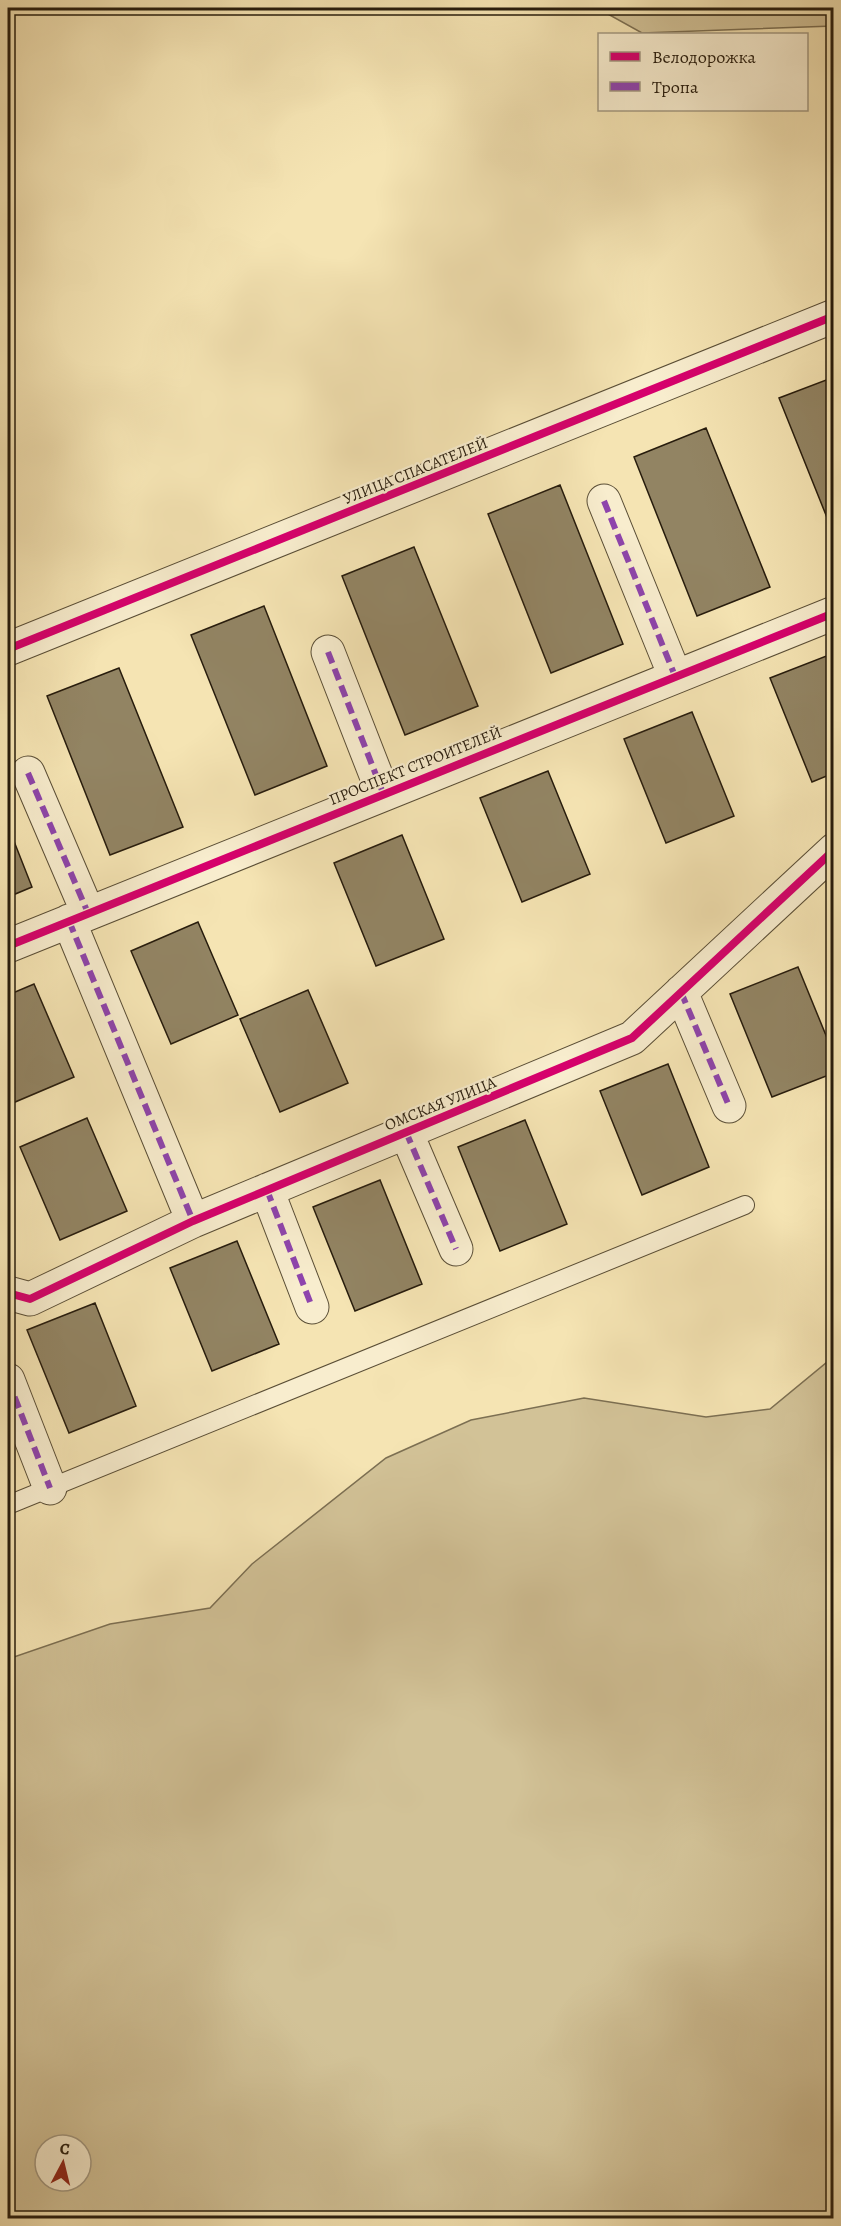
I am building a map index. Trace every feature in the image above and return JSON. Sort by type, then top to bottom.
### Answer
[{"type":"street","name":"УЛИЦА СПАСАТЕЛЕЙ","points":[[8,649],[834,316]]},
{"type":"street","points":[[604,501],[675,676]]},
{"type":"street","name":"ПРОСПЕКТ СТРОИТЕЛЕЙ","points":[[8,946],[383,792],[834,613]]},
{"type":"street","points":[[328,651],[383,792]]},
{"type":"street","points":[[28,774],[78,917],[193,1221]]},
{"type":"street","name":"ОМСКАЯ УЛИЦА","points":[[8,1293],[30,1299],[193,1221],[632,1038],[834,850]]},
{"type":"street","points":[[681,992],[729,1106]]},
{"type":"street","points":[[406,1132],[456,1249]]},
{"type":"street","points":[[267,1190],[312,1306]]},
{"type":"street","points":[[8,1380],[50,1488]]},
{"type":"lane","points":[[8,1505],[745,1205]]},
{"type":"shaded area","points":[[597,8],[833,8],[833,26],[642,33]]},
{"type":"shaded area","points":[[833,1339],[833,2218],[8,2218],[8,1659],[110,1624],[210,1608],[252,1564],[386,1458],[471,1420],[584,1398],[706,1417],[770,1409],[827,1362]]},
{"type":"building","points":[[834,377],[834,535],[779,398]]},
{"type":"building","points":[[706,428],[770,587],[697,616],[634,457]]},
{"type":"building","points":[[560,485],[623,644],[551,673],[488,514]]},
{"type":"building","points":[[414,547],[478,706],[405,735],[342,576]]},
{"type":"building","points":[[264,606],[327,766],[255,795],[191,635]]},
{"type":"building","points":[[834,653],[834,773],[812,782],[770,678]]},
{"type":"building","points":[[119,668],[183,827],[110,855],[47,696]]},
{"type":"building","points":[[692,712],[734,816],[666,843],[624,739]]},
{"type":"building","points":[[548,771],[590,874],[522,902],[480,798]]},
{"type":"building","points":[[8,826],[32,887],[8,897]]},
{"type":"building","points":[[402,835],[444,939],[376,966],[334,863]]},
{"type":"building","points":[[198,922],[238,1015],[171,1044],[131,951]]},
{"type":"building","points":[[798,967],[834,1055],[834,1073],[772,1097],[730,994]]},
{"type":"building","points":[[34,984],[74,1077],[8,1105],[8,995]]},
{"type":"building","points":[[308,990],[348,1083],[280,1112],[240,1019]]},
{"type":"building","points":[[668,1064],[709,1167],[642,1195],[600,1091]]},
{"type":"building","points":[[87,1118],[127,1211],[60,1240],[20,1147]]},
{"type":"building","points":[[525,1120],[567,1224],[500,1251],[458,1147]]},
{"type":"building","points":[[380,1180],[422,1284],[355,1311],[313,1207]]},
{"type":"building","points":[[237,1241],[279,1344],[212,1371],[170,1268]]},
{"type":"building","points":[[95,1303],[136,1406],[69,1433],[27,1330]]},
{"type":"marked path","points":[[604,501],[675,676]]},
{"type":"marked path","points":[[328,652],[383,793]]},
{"type":"marked path","points":[[28,773],[88,913]]},
{"type":"marked path","points":[[69,921],[193,1221]]},
{"type":"marked path","points":[[681,992],[729,1106]]},
{"type":"marked path","points":[[406,1132],[456,1249]]},
{"type":"marked path","points":[[267,1190],[312,1307]]},
{"type":"marked path","points":[[8,1380],[50,1488]]},
{"type":"cycle path","points":[[8,649],[834,316]]},
{"type":"cycle path","points":[[8,946],[834,613]]},
{"type":"cycle path","points":[[8,1293],[30,1299],[193,1221],[632,1038],[834,850]]}]
